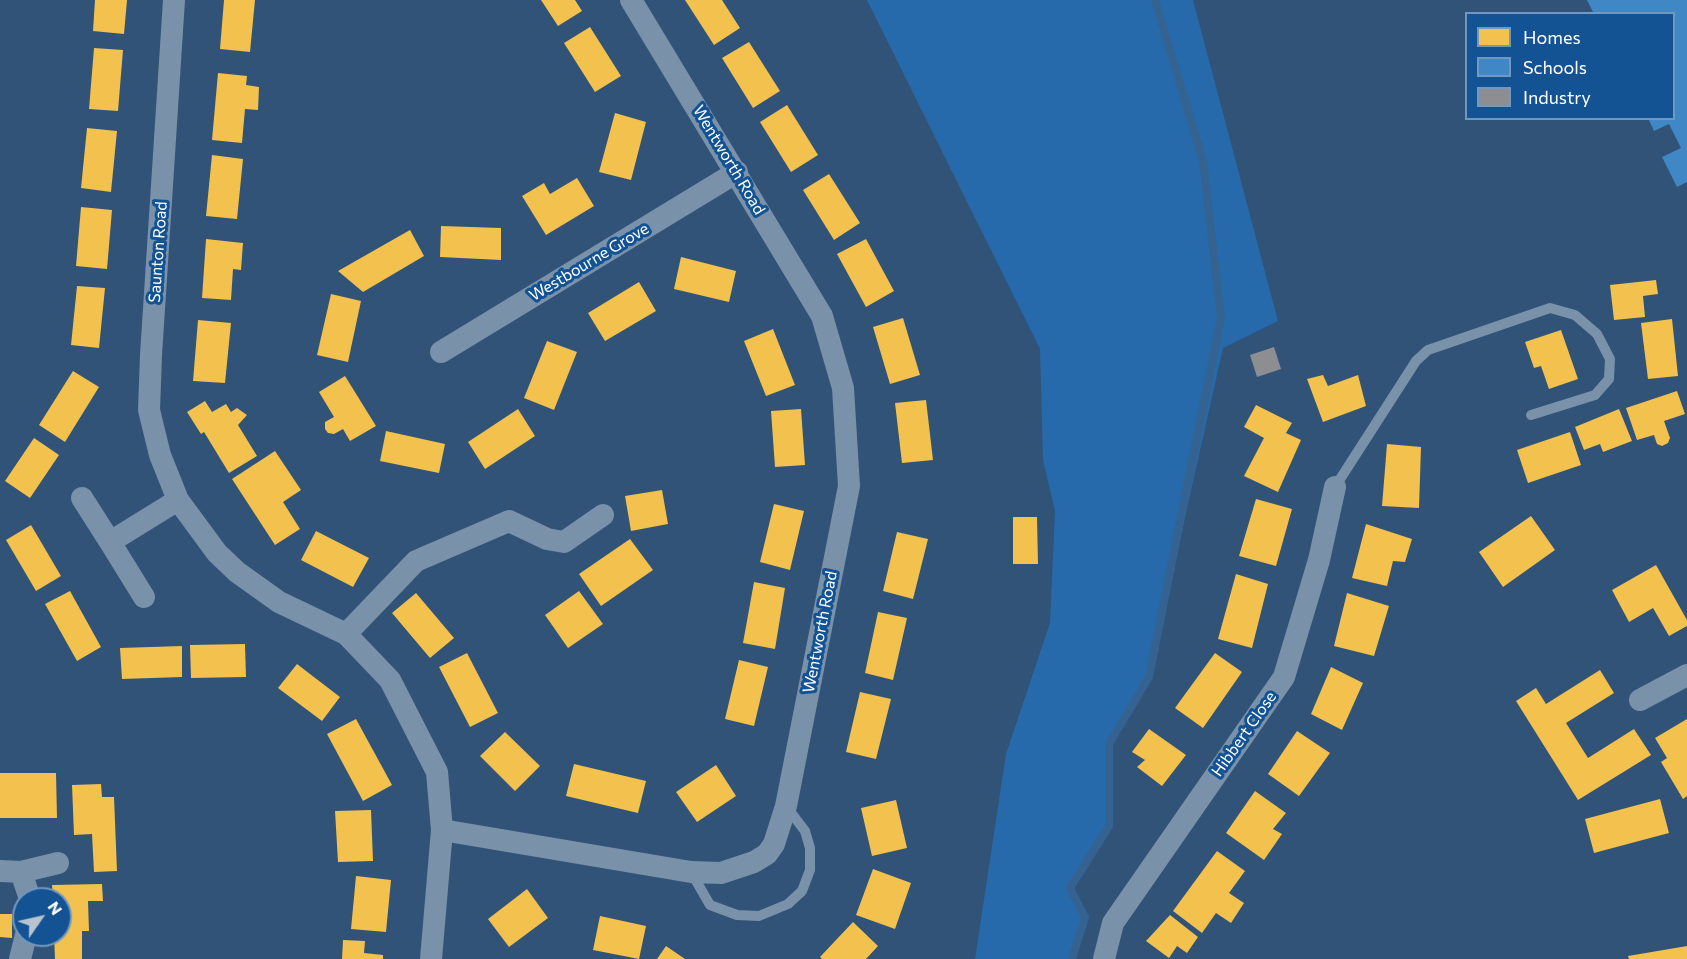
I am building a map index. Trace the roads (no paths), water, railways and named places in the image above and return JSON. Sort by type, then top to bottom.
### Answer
[{"type":"street","name":"Saunton Road","points":[[174,0],[150,410],[160,455],[178,500],[218,553],[237,572],[279,602],[346,634],[390,680],[437,772],[442,830]]},
{"type":"street","name":"Wentworth Road","points":[[442,830],[691,872],[721,873],[754,862],[767,854],[774,844],[786,806],[849,486],[843,388],[822,316],[631,0]]},
{"type":"street","name":"Westbourne Grove","points":[[441,352],[737,172]]},
{"type":"street","name":"Hibbert Close","points":[[1104,959],[1113,923],[1284,677],[1319,560],[1335,487]]},
{"type":"street","points":[[82,498],[144,597]]},
{"type":"street","points":[[110,542],[178,500]]},
{"type":"street","points":[[346,634],[416,561],[509,521],[547,539],[564,542],[603,515]]},
{"type":"street","points":[[1640,700],[1687,675]]},
{"type":"street","points":[[431,959],[442,830]]},
{"type":"street","points":[[21,887],[10,871],[58,863]]},
{"type":"lane","points":[[1335,487],[1416,361],[1428,350],[1550,308],[1575,315],[1597,334],[1610,359],[1609,379],[1595,395],[1531,415]]},
{"type":"lane","points":[[691,872],[710,905],[737,915],[759,916],[788,904],[802,891],[810,870],[810,848],[805,831],[786,806]]},
{"type":"waterway","points":[[1072,959],[1085,917],[1070,888],[1109,826],[1109,744],[1149,677],[1221,318],[1203,161],[1155,0]]}]
